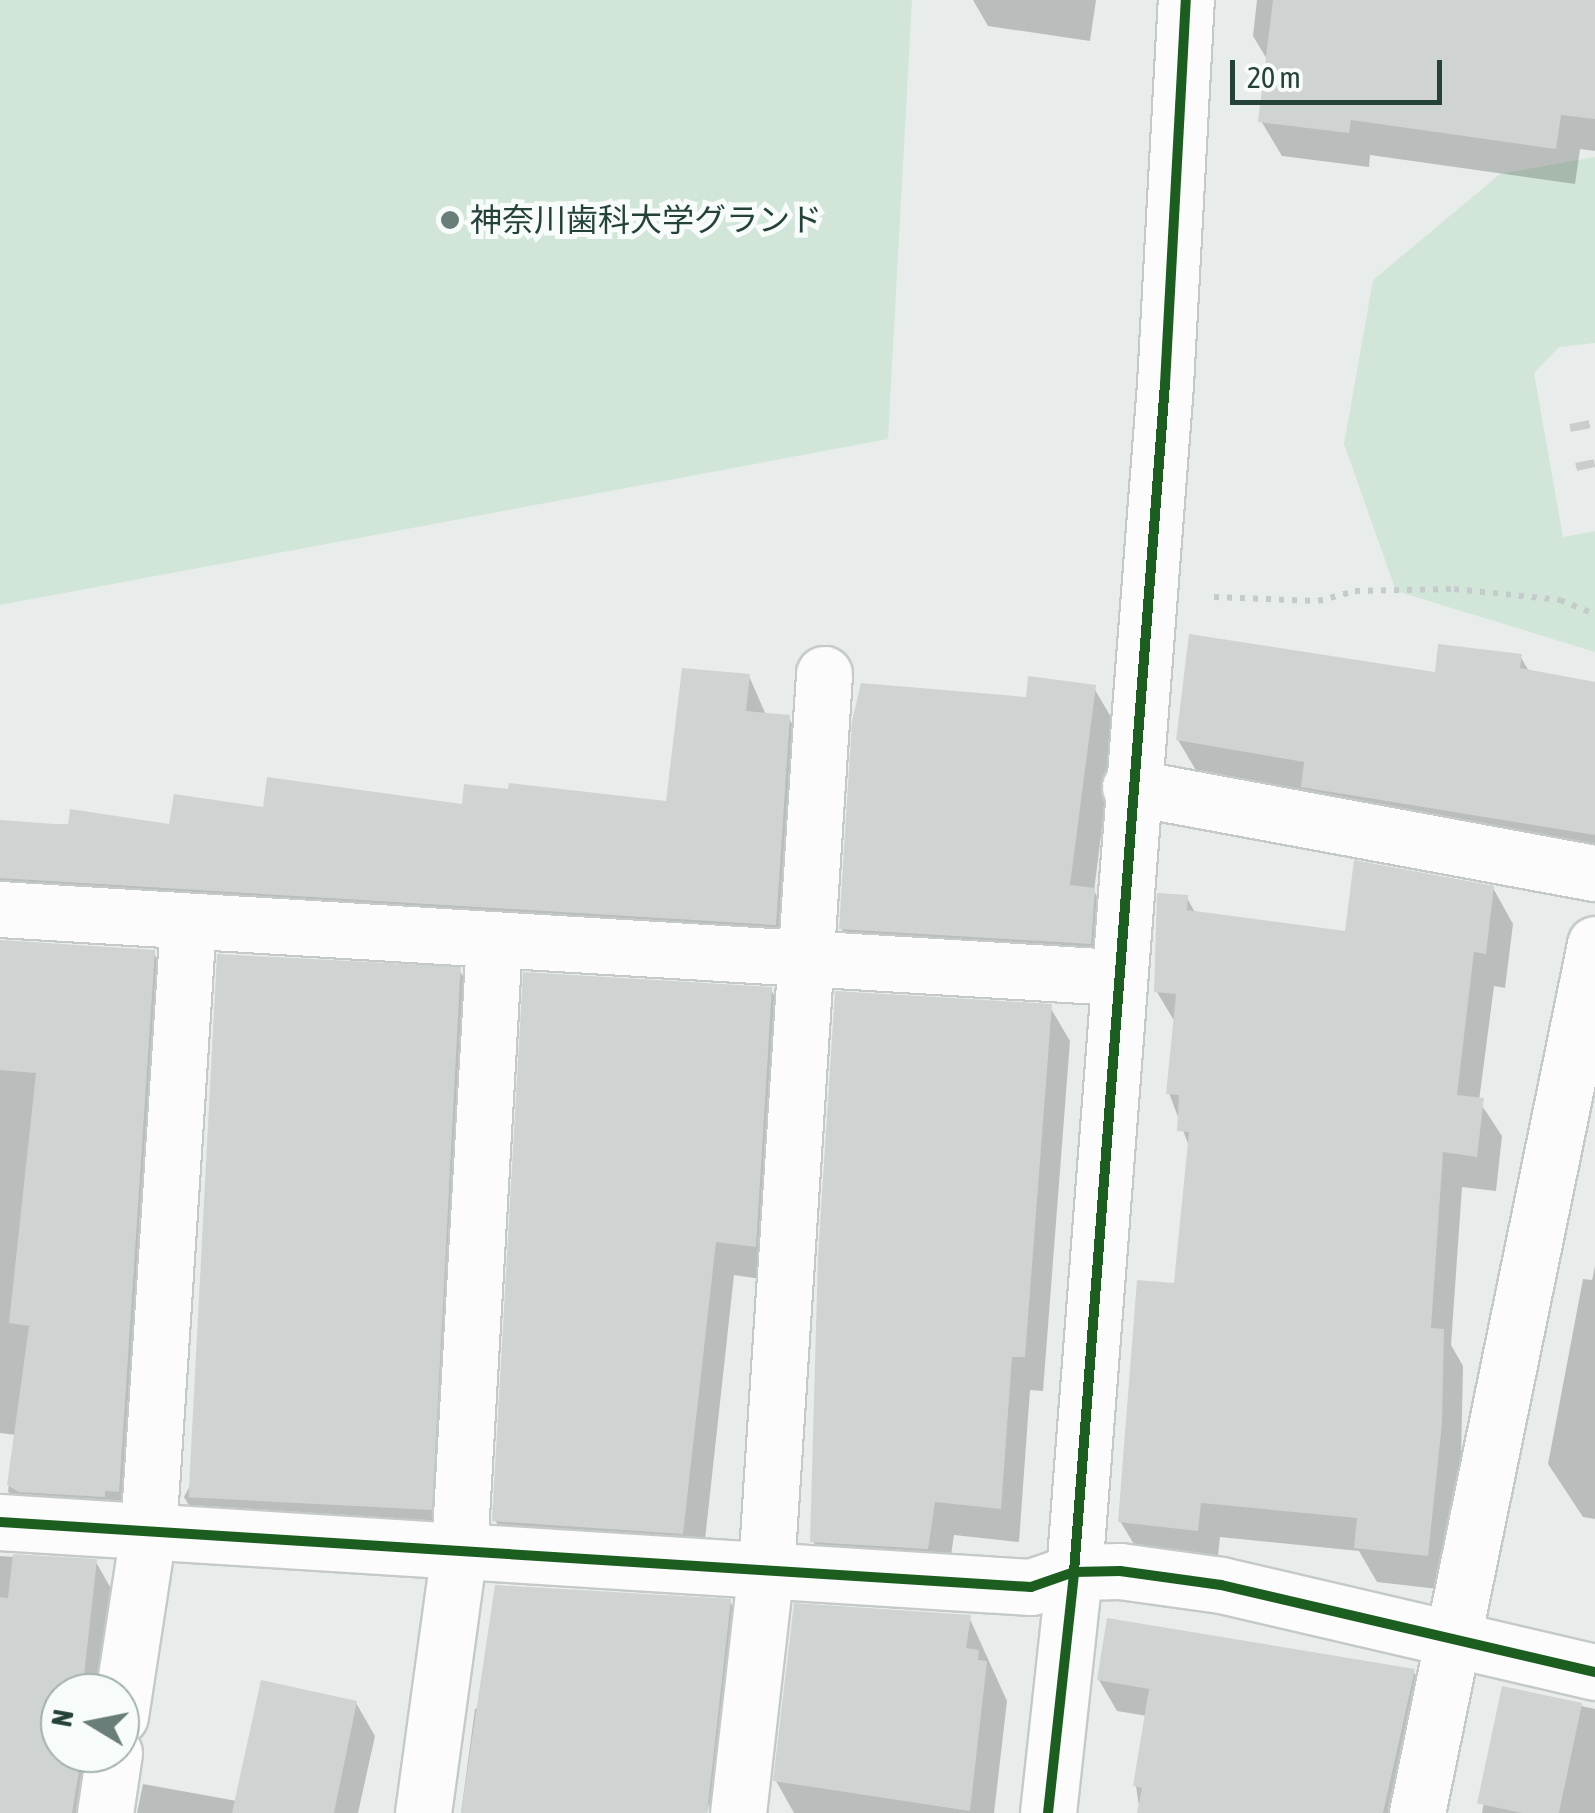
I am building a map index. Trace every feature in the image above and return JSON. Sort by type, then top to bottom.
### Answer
[{"type":"street","points":[[1048,1813],[1074,1572],[1130,787],[1148,594],[1186,0]]},
{"type":"street","points":[[738,1813],[766,1570],[824,674]]},
{"type":"street","points":[[1130,787],[1595,873]]},
{"type":"street","points":[[0,910],[1116,977]]},
{"type":"street","points":[[127,1673],[148,1532],[188,921]]},
{"type":"street","points":[[423,1813],[458,1551],[494,940]]},
{"type":"street","points":[[1416,1813],[1448,1640],[1595,944]]},
{"type":"street","points":[[0,1522],[1032,1586],[1074,1572],[1120,1570],[1221,1586],[1595,1672]]},
{"type":"street","points":[[106,1813],[111,1773]]},
{"type":"path","points":[[1148,594],[1318,601],[1355,591],[1454,589],[1560,600],[1595,614]]},
{"type":"green space","name":"神奈川歯科大学グランド","points":[[0,0],[912,0],[888,439],[0,605]]},
{"type":"green space","points":[[1595,157],[1595,343],[1559,347],[1534,373],[1563,537],[1595,531],[1595,652],[1396,591],[1344,444],[1373,280],[1500,174]]},
{"type":"building","points":[[1273,0],[1595,0],[1595,119],[1561,115],[1556,149],[1351,120],[1349,133],[1258,122]]},
{"type":"building","points":[[1189,634],[1435,672],[1438,644],[1522,654],[1520,668],[1595,682],[1595,835],[1301,787],[1304,762],[1176,740]]},
{"type":"building","points":[[682,668],[750,674],[746,711],[790,715],[776,925],[0,878],[0,820],[68,825],[70,809],[169,824],[174,794],[263,807],[267,777],[462,804],[464,784],[508,789],[509,783],[666,801]]},
{"type":"building","points":[[1028,676],[1096,685],[1070,885],[1095,888],[1091,944],[839,929],[852,721],[861,683],[1026,697]]},
{"type":"building","points":[[1354,860],[1494,886],[1486,954],[1474,952],[1457,1095],[1484,1098],[1477,1157],[1443,1152],[1431,1328],[1444,1329],[1442,1423],[1428,1556],[1354,1548],[1357,1518],[1201,1503],[1198,1531],[1118,1522],[1137,1280],[1174,1283],[1189,1132],[1177,1131],[1179,1095],[1166,1094],[1176,994],[1154,992],[1157,893],[1188,895],[1187,910],[1345,931]]},
{"type":"building","points":[[0,940],[155,950],[119,1492],[105,1491],[105,1497],[19,1492],[7,1485],[29,1326],[9,1323],[36,1073],[0,1070]]},
{"type":"building","points":[[217,954],[461,967],[432,1510],[189,1497]]},
{"type":"building","points":[[523,972],[772,987],[756,1247],[716,1242],[683,1534],[492,1521]]},
{"type":"building","points":[[835,991],[1052,1004],[1025,1357],[1012,1357],[1001,1509],[935,1502],[928,1549],[810,1542],[818,1256]]},
{"type":"building","points":[[13,1554],[97,1559],[84,1673],[40,1673],[40,1773],[79,1773],[72,1813],[0,1813],[0,1597],[8,1598]]},
{"type":"building","points":[[495,1585],[731,1599],[707,1813],[461,1813]]},
{"type":"building","points":[[794,1603],[971,1615],[966,1648],[979,1650],[978,1660],[987,1661],[970,1811],[773,1781]]},
{"type":"building","points":[[1107,1618],[1415,1669],[1383,1813],[1137,1813],[1142,1788],[1133,1786],[1149,1689],[1097,1680]]},
{"type":"building","points":[[261,1680],[357,1701],[334,1813],[232,1813]]},
{"type":"building","points":[[1502,1686],[1582,1703],[1559,1813],[1522,1813],[1477,1803]]},
{"type":"railway","points":[[1570,428],[1595,423]]},
{"type":"railway","points":[[1576,467],[1595,463]]},
{"type":"cycle path","points":[[1048,1813],[1074,1572],[1165,384],[1186,0]]},
{"type":"cycle path","points":[[0,1522],[1031,1587],[1074,1572],[1120,1571],[1221,1585],[1595,1672]]},
{"type":"place","name":"神奈川歯科大学グランド","points":[[450,220]]}]
